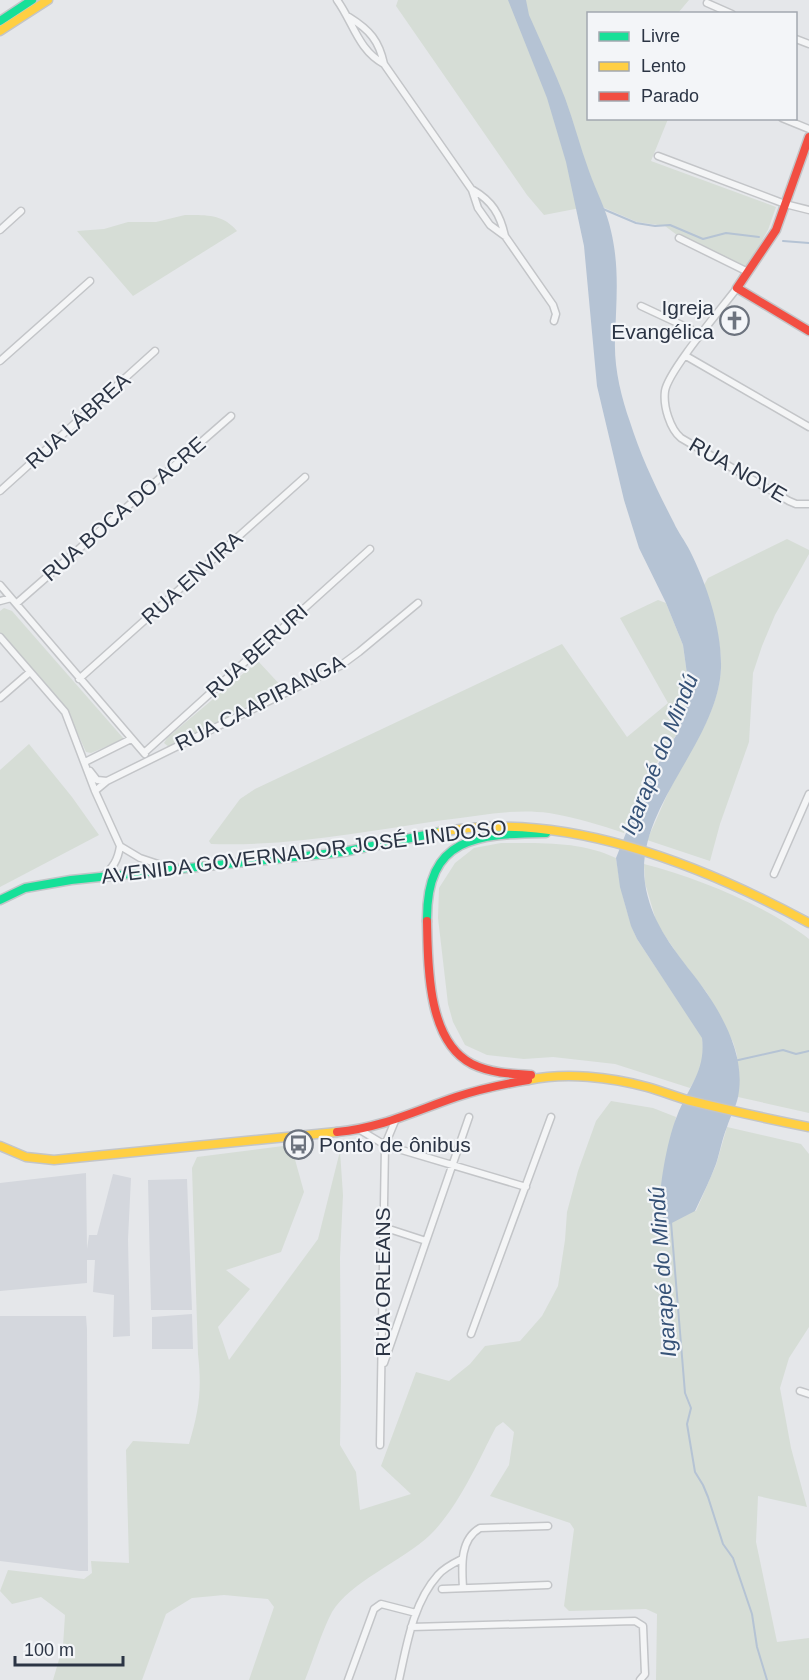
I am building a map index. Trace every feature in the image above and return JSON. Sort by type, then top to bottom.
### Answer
[{"type":"main road","points":[[0,21],[32,0]]},
{"type":"main road","points":[[0,31],[48,0]]},
{"type":"main road","points":[[809,137],[776,230],[736,288],[809,331]]},
{"type":"main road","name":"AVENIDA GOVERNADOR JOSÉ LINDOSO","points":[[0,900],[33,886],[353,850],[464,828],[529,826],[604,839],[682,865],[741,887],[809,922]]},
{"type":"main road","points":[[571,832],[486,836],[464,844],[449,853],[437,868],[430,885],[428,901],[431,974],[439,1022],[450,1045],[468,1062],[499,1073],[609,1079],[763,1118],[809,1127]]},
{"type":"main road","points":[[0,1146],[26,1157],[54,1160],[360,1130],[395,1121],[485,1088],[547,1076]]},
{"type":"street","points":[[337,0],[349,17],[356,36],[371,56],[384,64]]},
{"type":"street","points":[[706,3],[727,12]]},
{"type":"street","points":[[349,17],[366,28],[380,46],[384,64],[472,190],[478,208],[490,225],[505,237],[554,305],[554,321]]},
{"type":"street","points":[[788,120],[809,129]]},
{"type":"street","points":[[658,156],[785,204],[809,210]]},
{"type":"street","points":[[472,190],[489,201],[501,220],[505,237]]},
{"type":"street","points":[[0,230],[21,211]]},
{"type":"street","points":[[678,238],[748,272]]},
{"type":"street","points":[[0,361],[90,281]]},
{"type":"street","points":[[736,288],[686,356],[809,427]]},
{"type":"street","points":[[641,306],[701,334]]},
{"type":"street","name":"RUA LÁBREA","points":[[0,491],[155,351]]},
{"type":"street","name":"RUA NOVE","points":[[686,356],[669,381],[665,392],[670,424],[675,432],[681,438],[789,501],[796,504],[809,504]]},
{"type":"street","name":"RUA BOCA DO ACRE","points":[[14,600],[231,416]]},
{"type":"street","name":"RUA ENVIRA","points":[[79,679],[305,477]]},
{"type":"street","name":"RUA BERURI","points":[[144,753],[370,549]]},
{"type":"street","points":[[0,585],[149,759]]},
{"type":"street","points":[[0,601],[14,600]]},
{"type":"street","name":"RUA CAAPIRANGA","points":[[95,791],[107,781],[149,759],[339,666],[418,603]]},
{"type":"street","points":[[0,637],[65,712],[95,791],[120,846],[140,858],[176,869]]},
{"type":"street","points":[[0,699],[30,672]]},
{"type":"street","points":[[85,764],[131,739]]},
{"type":"street","points":[[85,764],[97,780],[107,781]]},
{"type":"street","points":[[774,874],[809,794]]},
{"type":"street","points":[[102,877],[112,868],[120,846]]},
{"type":"street","points":[[382,1368],[469,1117]]},
{"type":"street","points":[[471,1334],[551,1117]]},
{"type":"street","name":"RUA ORLEANS","points":[[380,1445],[385,1145],[395,1121]]},
{"type":"street","points":[[360,1130],[385,1145],[526,1187]]},
{"type":"street","points":[[383,1227],[426,1241]]},
{"type":"street","points":[[800,1391],[809,1394]]},
{"type":"street","points":[[463,1588],[462,1559],[467,1543],[475,1531],[480,1528],[548,1526]]},
{"type":"street","points":[[399,1680],[416,1613],[438,1575],[462,1559]]},
{"type":"street","points":[[442,1589],[548,1585]]},
{"type":"street","points":[[348,1680],[377,1606],[381,1604],[416,1613]]},
{"type":"street","points":[[411,1627],[635,1621],[643,1626],[645,1674],[640,1680]]},
{"type":"shaded area","points":[[398,0],[689,0],[679,12],[587,12],[587,120],[668,120],[651,161],[776,207],[768,230],[746,268],[677,235],[665,226],[637,222],[600,206],[544,215],[527,195],[396,6]]},
{"type":"shaded area","points":[[185,215],[220,218],[237,231],[133,296],[77,231],[104,229],[128,222],[156,222]]},
{"type":"shaded area","points":[[787,539],[809,550],[809,554],[775,615],[753,673],[749,742],[720,824],[710,861],[647,840],[672,785],[705,724],[720,681],[721,666],[716,625],[704,585],[708,578]]},
{"type":"shaded area","points":[[658,600],[666,603],[683,645],[687,674],[687,702],[679,731],[652,770],[624,833],[568,817],[523,811],[298,841],[211,844],[209,841],[240,799],[255,789],[562,644],[627,737],[668,703],[620,618]]},
{"type":"shaded area","points":[[4,608],[12,611],[124,739],[91,753],[86,752],[68,712],[0,633],[0,611]]},
{"type":"shaded area","points":[[258,661],[283,688],[169,747],[164,743],[167,738]]},
{"type":"shaded area","points":[[29,744],[99,835],[0,887],[0,770]]},
{"type":"shaded area","points":[[501,843],[545,843],[574,846],[603,852],[616,858],[624,900],[637,939],[702,1037],[701,1064],[690,1088],[615,1064],[553,1057],[524,1059],[487,1055],[465,1045],[453,1022],[448,1004],[438,918],[439,888],[455,863],[474,848]]},
{"type":"shaded area","points":[[644,864],[708,885],[752,904],[809,939],[809,1113],[738,1097],[737,1055],[733,1042],[707,993],[657,924],[645,883]]},
{"type":"shaded area","points":[[611,1101],[653,1108],[676,1117],[663,1180],[660,1210],[696,1211],[716,1165],[727,1127],[801,1144],[809,1154],[809,1327],[789,1358],[780,1388],[791,1448],[807,1507],[758,1496],[756,1542],[777,1642],[809,1638],[809,1680],[656,1680],[657,1614],[646,1609],[569,1611],[564,1606],[574,1529],[570,1523],[490,1496],[509,1465],[514,1432],[503,1422],[496,1427],[467,1484],[440,1524],[418,1545],[363,1582],[340,1601],[328,1620],[305,1680],[249,1680],[274,1607],[268,1599],[224,1595],[192,1598],[166,1614],[142,1680],[53,1680],[63,1646],[65,1615],[41,1597],[12,1604],[0,1591],[8,1570],[84,1579],[92,1573],[91,1561],[129,1563],[126,1450],[133,1441],[189,1444],[200,1389],[192,1168],[197,1157],[291,1145],[304,1192],[281,1252],[226,1270],[250,1289],[218,1327],[229,1360],[318,1239],[340,1151],[343,1195],[340,1257],[340,1445],[356,1472],[360,1510],[411,1494],[381,1466],[416,1372],[449,1381],[470,1364],[485,1346],[520,1341],[542,1316],[558,1286],[567,1212],[578,1171],[596,1121]]},
{"type":"shaded area","points":[[86,1173],[87,1249],[89,1235],[97,1235],[113,1174],[131,1178],[128,1239],[130,1336],[113,1337],[114,1295],[93,1292],[95,1260],[87,1260],[87,1283],[0,1291],[0,1183]]},
{"type":"shaded area","points":[[187,1179],[192,1310],[151,1310],[148,1180]]},
{"type":"shaded area","points":[[192,1314],[193,1349],[152,1349],[152,1317]]},
{"type":"shaded area","points":[[0,1316],[86,1316],[88,1571],[0,1561]]},
{"type":"water","points":[[508,0],[526,0],[529,15],[565,98],[607,216],[616,259],[615,350],[624,402],[634,435],[650,473],[702,578],[716,623],[721,653],[716,696],[706,723],[663,802],[652,828],[645,855],[645,883],[662,931],[702,986],[728,1031],[734,1047],[740,1080],[737,1101],[716,1164],[695,1211],[666,1226],[660,1208],[665,1161],[670,1136],[681,1106],[699,1070],[703,1050],[702,1038],[637,939],[620,887],[616,858],[646,783],[679,731],[687,702],[687,674],[683,645],[666,603],[639,548],[624,500],[597,386],[584,246],[566,162],[547,98]]},
{"type":"waterway","points":[[603,209],[636,223],[655,226],[670,225],[703,239],[726,233],[759,237]]},
{"type":"waterway","points":[[783,241],[809,243]]},
{"type":"waterway","points":[[734,1061],[783,1050],[796,1054],[809,1051]]},
{"type":"waterway","name":"Igarapé do Mindú","points":[[671,1222],[685,1393],[691,1408],[687,1424],[695,1472],[708,1497],[723,1544],[733,1558],[752,1614],[757,1647],[767,1680]]},
{"type":"traffic: fast","points":[[0,21],[32,0]]},
{"type":"traffic: fast","points":[[0,900],[25,888],[71,880],[343,852],[440,832]]},
{"type":"traffic: fast","points":[[427,921],[429,893],[435,872],[446,856],[460,846],[478,839],[498,835],[546,833]]},
{"type":"traffic: slow","points":[[0,31],[48,0]]},
{"type":"traffic: slow","points":[[440,832],[487,827],[534,828],[583,835],[678,863],[724,881],[809,923]]},
{"type":"traffic: slow","points":[[528,1080],[573,1076],[618,1081],[647,1087],[687,1100],[809,1127]]},
{"type":"traffic: slow","points":[[0,1146],[26,1157],[54,1160],[337,1132]]},
{"type":"traffic: jam","points":[[809,137],[776,230],[737,288],[809,331]]},
{"type":"traffic: jam","points":[[427,921],[428,959],[433,1000],[446,1038],[457,1053],[472,1064],[501,1073],[531,1075]]},
{"type":"traffic: jam","points":[[337,1132],[383,1123],[465,1094],[528,1080]]},
{"type":"place","name":"Igreja Evangélica","points":[[735,320]]},
{"type":"place","name":"Ponto de ônibus","points":[[298,1145]]}]
